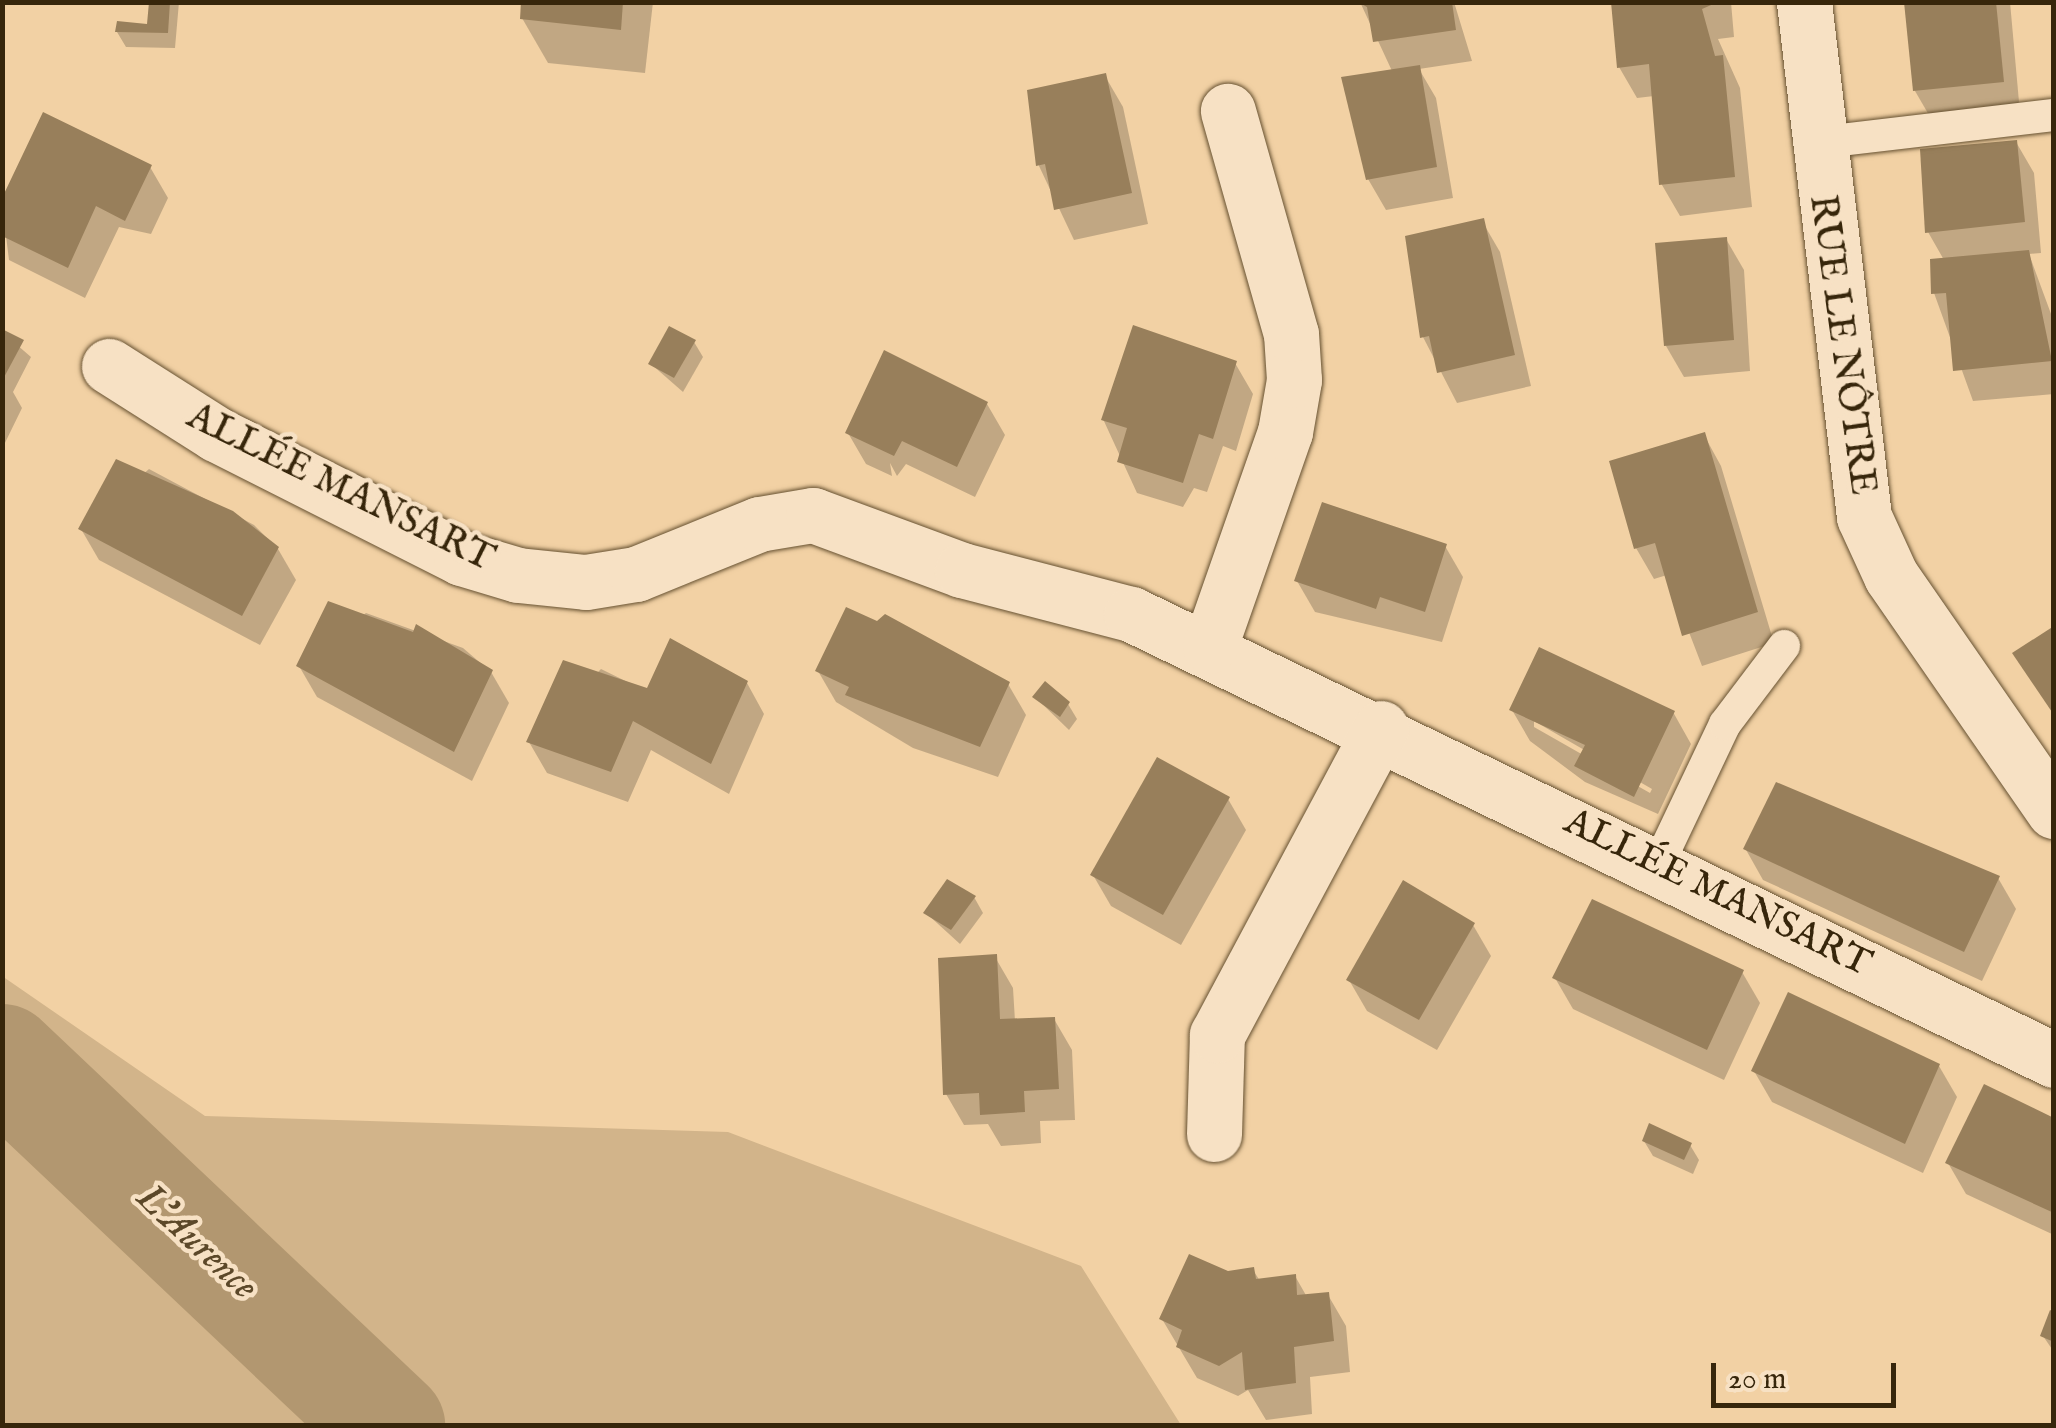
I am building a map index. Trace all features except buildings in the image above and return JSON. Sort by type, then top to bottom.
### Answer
[{"type":"street","name":"RUE LE NÔTRE","points":[[1804,2],[1814,143],[1864,517],[1891,576],[2054,811]]},
{"type":"street","points":[[1210,646],[1294,380],[1291,334],[1228,111]]},
{"type":"street","name":"ALLÉE MANSART","points":[[108,366],[234,442],[461,558],[518,575],[586,582],[636,574],[759,524],[813,515],[1210,646],[2054,1060]]},
{"type":"street","points":[[1214,1134],[1216,1035],[1381,728]]},
{"type":"lane","points":[[1814,143],[2054,115]]},
{"type":"lane","points":[[1658,865],[1725,724],[1784,646]]},
{"type":"shaded area","points":[[2,976],[205,1116],[728,1132],[1081,1266],[1181,1425],[3,1425]]},
{"type":"waterway","name":"L'Aurence","points":[[2,1060],[389,1426]]}]
